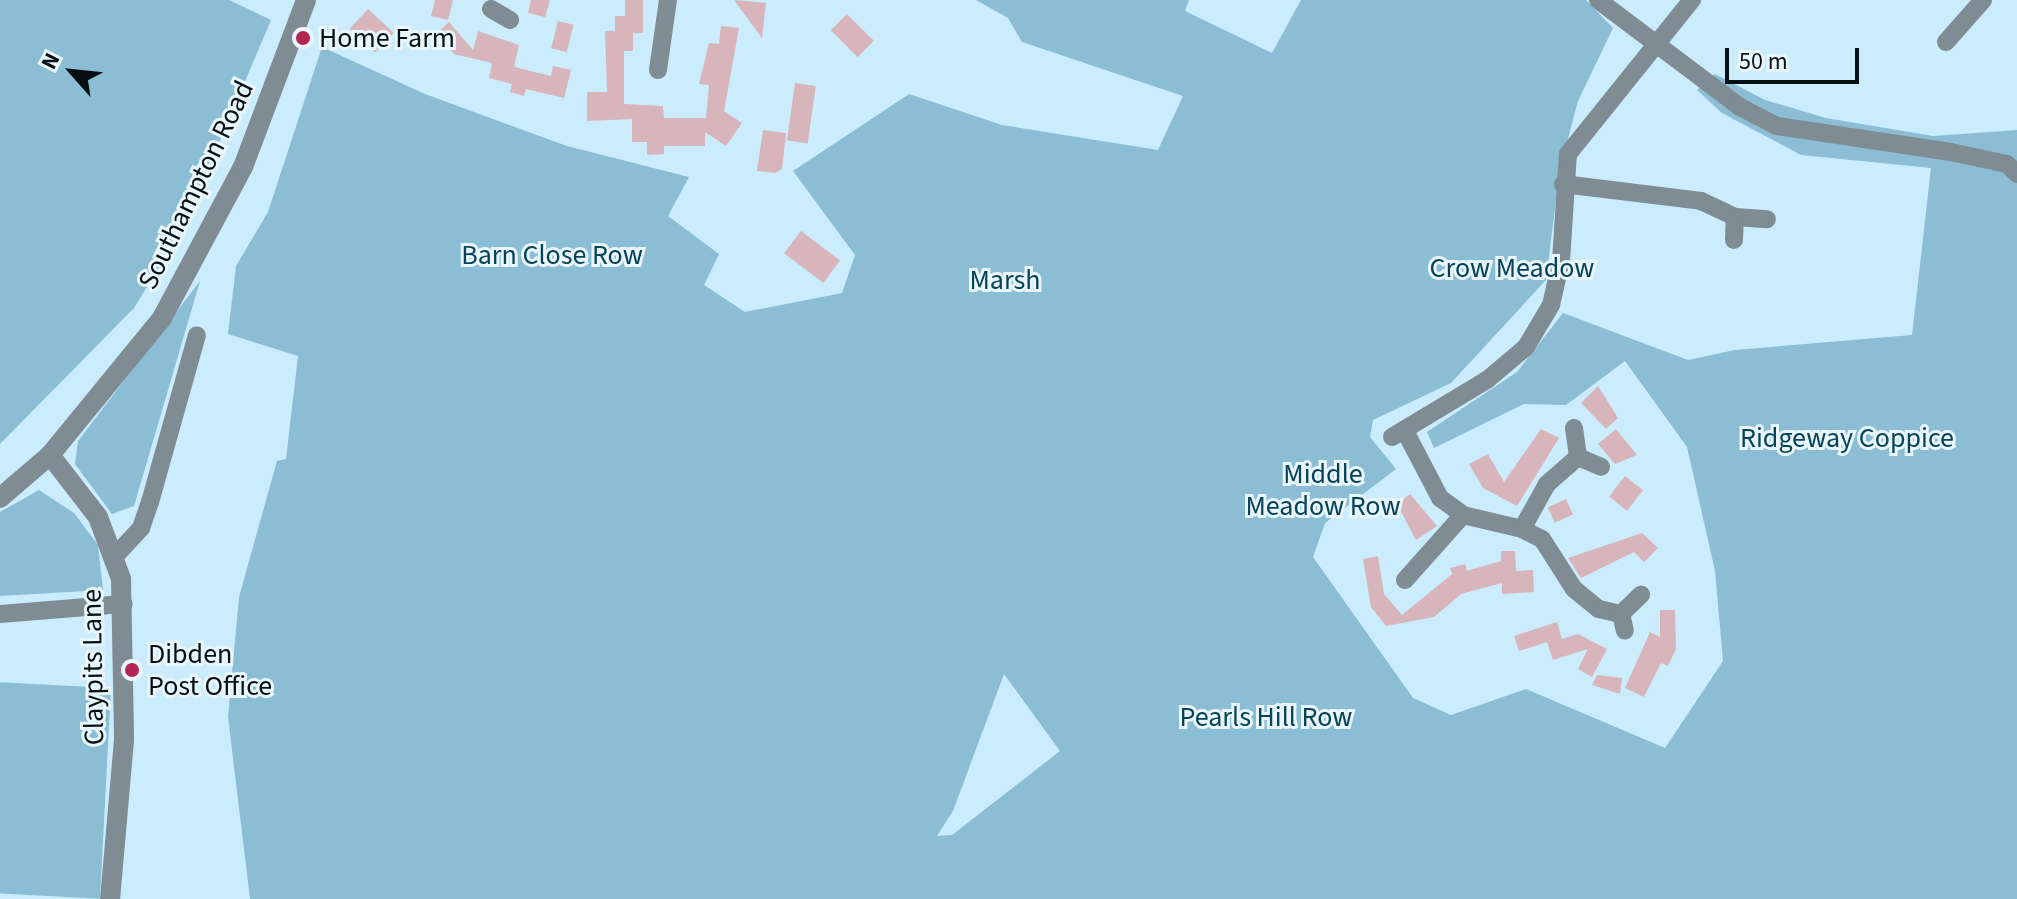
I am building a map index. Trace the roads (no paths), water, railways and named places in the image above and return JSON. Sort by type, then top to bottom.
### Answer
[{"type":"street","name":"Southampton Road","points":[[0,498],[50,455],[162,318],[201,251],[243,167],[306,0]]},
{"type":"street","points":[[658,70],[668,0]]},
{"type":"street","points":[[1598,0],[1740,107],[1777,126],[1951,152],[2007,164],[2017,174]]},
{"type":"street","points":[[1641,595],[1623,622],[1599,609],[1574,589],[1542,539],[1522,529],[1463,515],[1440,498],[1399,434],[1487,380],[1526,347],[1551,305],[1561,261],[1563,184],[1568,154],[1692,0]]},
{"type":"street","points":[[1946,42],[1983,0]]},
{"type":"street","points":[[488,6],[510,20]]},
{"type":"street","points":[[1563,184],[1701,201],[1735,217],[1767,219]]},
{"type":"street","points":[[1734,240],[1735,217]]},
{"type":"street","points":[[116,555],[146,515],[197,335]]},
{"type":"street","points":[[1574,428],[1578,457]]},
{"type":"street","name":"Claypits Lane","points":[[50,455],[98,517],[116,555],[124,604],[124,740],[110,899]]},
{"type":"street","points":[[1578,457],[1601,467]]},
{"type":"street","points":[[1522,529],[1547,484],[1578,457]]},
{"type":"street","points":[[1405,580],[1463,515]]},
{"type":"street","points":[[0,614],[124,604]]},
{"type":"place","name":"Home Farm","points":[[303,38]]},
{"type":"place","name":"Dibden Post Office","points":[[132,670]]},
{"type":"park label","name":"Barn Close Row","points":[[552,255]]},
{"type":"park label","name":"Crow Meadow","points":[[1512,268]]},
{"type":"park label","name":"Marsh","points":[[1005,280]]},
{"type":"park label","name":"Ridgeway Coppice","points":[[1847,438]]},
{"type":"park label","name":"Middle Meadow Row","points":[[1323,490]]},
{"type":"park label","name":"Pearls Hill Row","points":[[1266,717]]}]
